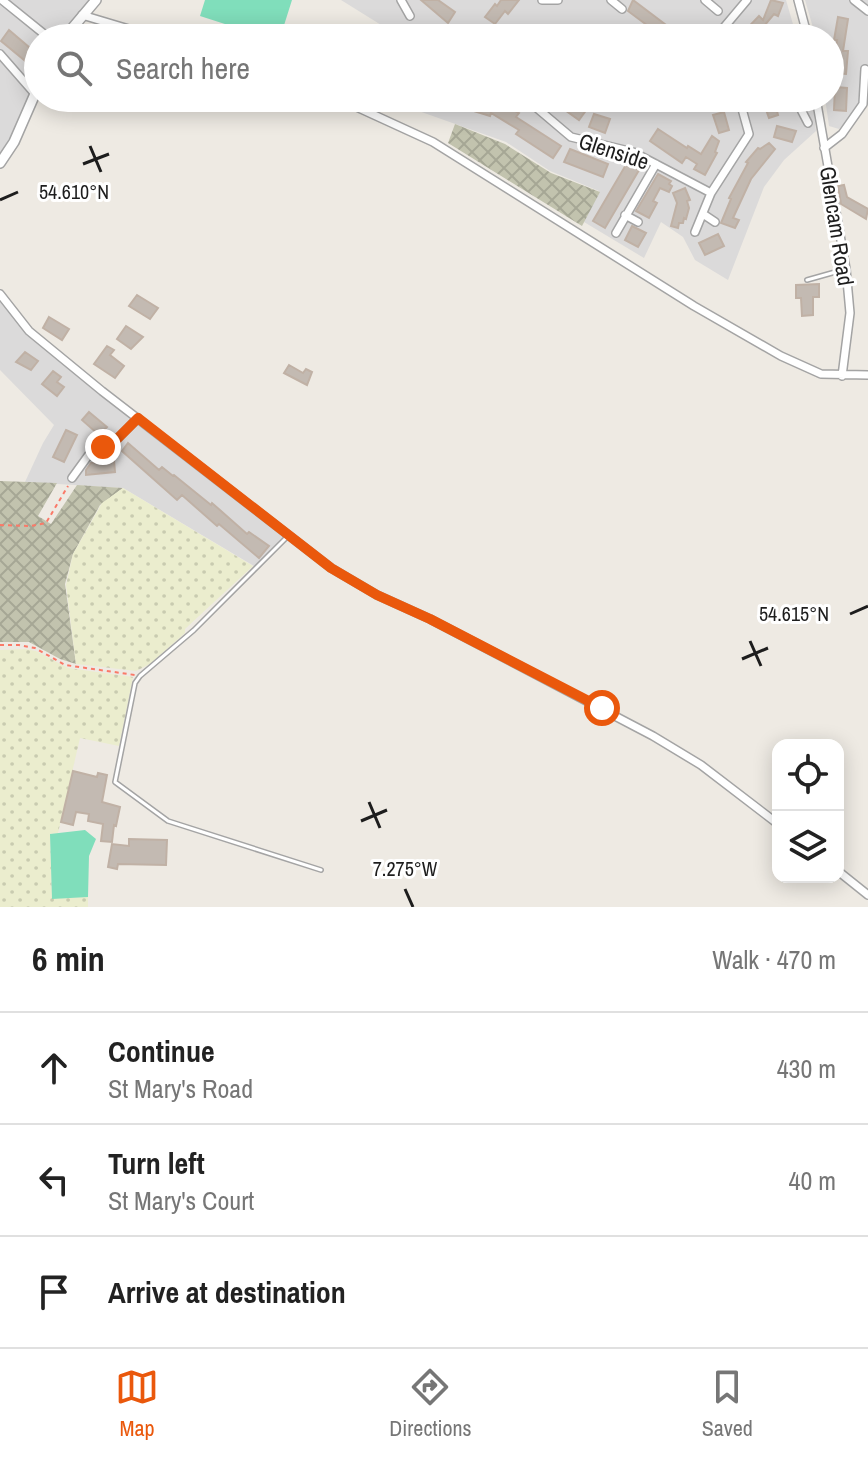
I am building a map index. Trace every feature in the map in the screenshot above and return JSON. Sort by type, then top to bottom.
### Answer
[{"type":"street","points":[[2,0],[32,24]]},
{"type":"street","points":[[75,24],[96,0]]},
{"type":"street","points":[[401,0],[410,16]]},
{"type":"street","points":[[542,0],[558,0]]},
{"type":"street","points":[[611,0],[622,9]]},
{"type":"street","points":[[705,0],[718,11]]},
{"type":"street","points":[[727,24],[747,0]]},
{"type":"street","points":[[798,0],[804,24]]},
{"type":"street","points":[[854,0],[868,11]]},
{"type":"street","points":[[82,15],[112,24]]},
{"type":"street","points":[[0,54],[24,77]]},
{"type":"street","points":[[824,148],[842,134],[863,104],[865,69]]},
{"type":"street","points":[[0,163],[14,142],[27,112]]},
{"type":"street","points":[[368,112],[433,142],[754,342],[821,374],[868,375]]},
{"type":"street","name":"Glenside","points":[[542,112],[571,137],[633,152],[711,193]]},
{"type":"street","points":[[695,232],[711,193],[749,134],[743,112]]},
{"type":"street","name":"Glencam Road","points":[[818,112],[846,269],[850,313],[842,376]]},
{"type":"street","points":[[794,120],[804,114],[808,123]]},
{"type":"street","points":[[616,233],[656,164]]},
{"type":"street","points":[[703,214],[715,222]]},
{"type":"street","points":[[625,215],[638,222]]},
{"type":"street","points":[[0,294],[29,331],[331,568],[377,595],[443,625],[653,736],[701,765],[772,819]]},
{"type":"street","points":[[72,478],[93,449],[113,443],[138,418]]},
{"type":"street","points":[[844,876],[868,895]]},
{"type":"lane","points":[[807,280],[846,269]]},
{"type":"lane","points":[[289,535],[186,638],[135,683],[115,782],[168,821],[321,870]]},
{"type":"path","points":[[0,525],[46,523],[72,478]]},
{"type":"path","points":[[0,645],[35,648],[65,665],[140,676]]},
{"type":"shaded area","points":[[0,0],[96,0],[76,24],[24,24],[26,112],[0,163]]},
{"type":"shaded area","points":[[341,0],[786,0],[793,24],[380,24]]},
{"type":"shaded area","points":[[805,0],[868,0],[868,102],[860,106],[839,129],[829,126],[827,112],[844,112],[844,24],[812,24]]},
{"type":"shaded area","points":[[421,112],[814,112],[816,131],[784,160],[764,187],[728,280],[695,260],[683,237],[661,222],[644,258],[584,222],[599,191],[550,171],[506,142]]},
{"type":"shaded area","points":[[455,124],[505,144],[551,173],[600,192],[582,226],[448,143]]},
{"type":"shaded area","points":[[0,294],[29,331],[291,537],[259,569],[123,488],[25,482],[54,425],[0,370]]},
{"type":"shaded area","points":[[0,481],[57,483],[38,516],[51,524],[77,485],[123,488],[100,505],[73,554],[65,584],[76,664],[29,642],[0,642]]},
{"type":"shaded area","points":[[123,488],[253,566],[185,629],[185,633],[150,664],[136,671],[76,664],[66,585],[73,554],[102,503]]},
{"type":"shaded area","points":[[0,650],[36,651],[68,668],[133,677],[119,746],[80,738],[58,833],[50,834],[52,898],[88,897],[88,907],[0,907]]},
{"type":"green space","points":[[205,0],[292,0],[284,24],[225,24],[200,16]]},
{"type":"green space","points":[[85,830],[96,839],[89,856],[88,897],[52,899],[50,834]]},
{"type":"building","points":[[421,0],[438,0],[455,12],[448,23]]},
{"type":"building","points":[[501,0],[519,0],[495,24],[485,17]]},
{"type":"building","points":[[633,0],[665,24],[646,24],[628,11]]},
{"type":"building","points":[[771,0],[783,3],[778,16],[774,14],[766,24],[751,24],[759,16],[763,20]]},
{"type":"building","points":[[838,17],[848,19],[844,45],[844,24],[837,24]]},
{"type":"building","points":[[9,30],[24,43],[24,60],[1,41]]},
{"type":"building","points":[[844,51],[848,51],[846,74]]},
{"type":"building","points":[[844,88],[847,88],[844,111]]},
{"type":"building","points":[[477,112],[517,112],[516,117],[561,146],[553,158],[516,134],[519,130],[491,113],[490,116]]},
{"type":"building","points":[[568,112],[585,112],[579,120]]},
{"type":"building","points":[[724,112],[729,130],[719,133],[713,115]]},
{"type":"building","points":[[767,112],[777,112],[778,115],[769,118]]},
{"type":"building","points":[[594,114],[610,119],[605,133],[589,127]]},
{"type":"building","points":[[777,126],[796,131],[792,142],[774,137]]},
{"type":"building","points":[[658,129],[701,154],[712,136],[719,141],[717,153],[705,175],[694,169],[697,164],[686,157],[682,163],[650,141]]},
{"type":"building","points":[[769,143],[775,149],[751,179],[733,218],[739,220],[735,228],[721,223],[746,162],[758,148]]},
{"type":"building","points":[[570,149],[608,164],[603,177],[564,162]]},
{"type":"building","points":[[627,163],[639,170],[605,228],[593,221]]},
{"type":"building","points":[[658,174],[671,181],[669,184],[672,186],[669,192],[660,188],[649,218],[636,211]]},
{"type":"building","points":[[844,185],[847,197],[868,209],[866,219],[841,204],[838,186]]},
{"type":"building","points":[[685,188],[690,200],[687,201],[689,208],[686,219],[679,223],[678,228],[671,226],[677,203],[673,193]]},
{"type":"building","points":[[632,226],[646,233],[638,247],[625,240]]},
{"type":"building","points":[[718,234],[724,246],[705,255],[699,243]]},
{"type":"building","points":[[819,284],[819,297],[813,297],[813,315],[802,316],[801,298],[796,298],[796,285]]},
{"type":"building","points":[[137,295],[158,308],[150,319],[129,306]]},
{"type":"building","points":[[49,317],[69,329],[62,340],[43,328]]},
{"type":"building","points":[[126,326],[143,337],[131,349],[117,339]]},
{"type":"building","points":[[107,346],[114,350],[110,355],[124,366],[115,378],[94,364]]},
{"type":"building","points":[[25,352],[38,361],[31,370],[16,362]]},
{"type":"building","points":[[289,365],[303,373],[306,369],[312,372],[307,385],[284,373]]},
{"type":"building","points":[[53,371],[61,377],[57,382],[64,387],[57,396],[42,384]]},
{"type":"building","points":[[89,412],[107,427],[99,435],[82,420]]},
{"type":"building","points":[[66,430],[77,435],[64,462],[53,457]]},
{"type":"building","points":[[128,443],[159,470],[162,467],[174,475],[247,534],[249,532],[269,546],[259,558],[182,495],[177,500],[122,451]]},
{"type":"building","points":[[114,460],[115,472],[86,475],[91,463]]},
{"type":"building","points":[[73,771],[97,777],[98,773],[107,775],[102,802],[120,807],[112,842],[101,841],[103,824],[88,821],[89,814],[76,812],[73,825],[61,822]]},
{"type":"building","points":[[129,839],[167,840],[166,865],[118,864],[117,869],[108,867],[112,844],[129,846]]},
{"type":"route","points":[[103,447],[113,443],[138,418],[331,568],[377,595],[602,708]]}]
